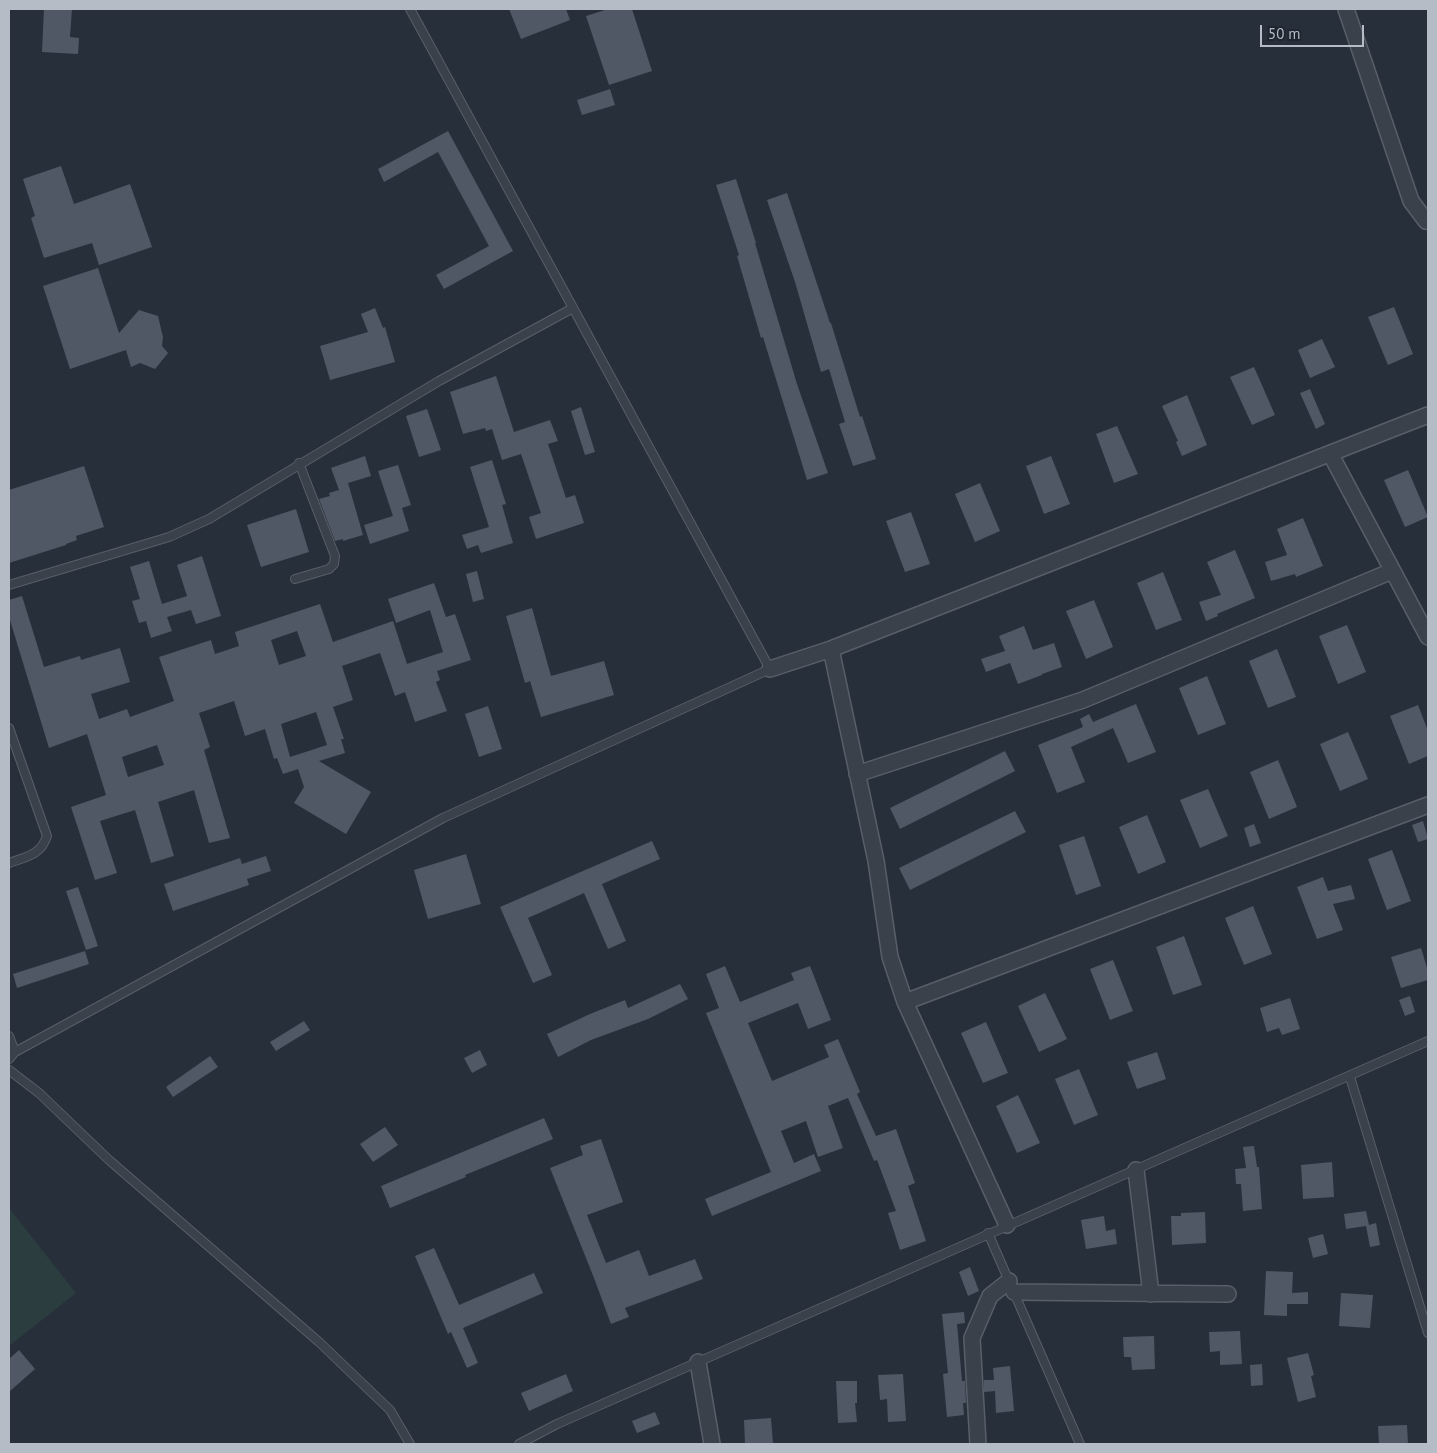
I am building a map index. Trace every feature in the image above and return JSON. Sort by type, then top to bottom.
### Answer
[{"type":"street","points":[[1346,9],[1411,201],[1426,221],[1428,221]]},
{"type":"street","points":[[770,669],[831,649],[1428,415]]},
{"type":"street","points":[[1330,454],[1428,637]]},
{"type":"street","points":[[857,774],[1083,700],[1392,571]]},
{"type":"street","points":[[831,649],[876,861],[890,957],[905,1002],[1007,1225]]},
{"type":"street","points":[[905,1002],[1428,805]]},
{"type":"street","points":[[1136,1170],[1152,1294]]},
{"type":"street","points":[[978,1444],[972,1338],[990,1296],[1012,1287],[1152,1294],[1228,1294]]},
{"type":"street","points":[[698,1362],[712,1444]]},
{"type":"lane","points":[[9,1059],[15,1052],[443,818],[770,669],[410,9]]},
{"type":"lane","points":[[9,585],[168,537],[209,519],[299,463],[439,381],[573,308]]},
{"type":"lane","points":[[295,578],[329,569],[334,564],[335,556],[299,463]]},
{"type":"lane","points":[[9,728],[46,836],[44,846],[33,854],[9,863]]},
{"type":"lane","points":[[9,1036],[15,1052]]},
{"type":"lane","points":[[519,1444],[557,1424],[988,1233],[1350,1077],[1428,1041]]},
{"type":"lane","points":[[9,1070],[39,1093],[109,1160],[319,1342],[390,1410],[410,1444]]},
{"type":"lane","points":[[1350,1077],[1428,1333]]},
{"type":"lane","points":[[988,1233],[1080,1444]]},
{"type":"shaded area","points":[[9,1208],[76,1293],[9,1346]]},
{"type":"building","points":[[44,9],[72,9],[70,37],[79,38],[78,54],[42,52]]},
{"type":"building","points":[[509,9],[566,9],[570,20],[521,39]]},
{"type":"building","points":[[608,9],[632,9],[652,71],[609,85],[586,16]]},
{"type":"building","points":[[610,89],[615,105],[582,115],[577,100]]},
{"type":"building","points":[[448,131],[513,251],[444,289],[436,275],[489,246],[438,152],[384,182],[378,169]]},
{"type":"building","points":[[61,166],[74,204],[130,184],[152,247],[99,265],[92,243],[44,258],[31,218],[35,216],[23,179]]},
{"type":"building","points":[[736,179],[797,384],[828,473],[807,480],[763,337],[761,338],[737,256],[739,255],[716,185]]},
{"type":"building","points":[[787,193],[831,323],[860,417],[862,416],[876,459],[853,466],[839,424],[845,422],[829,369],[821,372],[795,282],[767,200]]},
{"type":"building","points":[[98,268],[119,333],[139,310],[158,316],[163,337],[162,346],[168,353],[155,369],[140,363],[131,367],[126,350],[70,369],[43,286]]},
{"type":"building","points":[[1394,307],[1413,354],[1388,365],[1368,317]]},
{"type":"building","points":[[375,308],[383,328],[385,327],[395,362],[330,380],[320,346],[368,332],[361,314]]},
{"type":"building","points":[[1322,339],[1335,367],[1310,378],[1298,350]]},
{"type":"building","points":[[1254,367],[1275,415],[1252,425],[1230,377]]},
{"type":"building","points":[[496,376],[514,432],[550,420],[558,441],[548,444],[566,498],[575,495],[584,523],[536,539],[529,517],[541,513],[521,454],[502,460],[492,429],[486,431],[485,428],[463,434],[450,392]]},
{"type":"building","points":[[1310,389],[1325,424],[1316,429],[1300,393]]},
{"type":"building","points":[[1187,395],[1207,445],[1182,456],[1176,442],[1178,441],[1162,406]]},
{"type":"building","points":[[581,407],[595,452],[585,455],[571,411]]},
{"type":"building","points":[[427,409],[441,450],[419,457],[406,416]]},
{"type":"building","points":[[1117,426],[1138,474],[1114,483],[1096,434]]},
{"type":"building","points":[[365,456],[371,476],[348,483],[363,535],[343,541],[343,539],[335,541],[319,499],[330,496],[329,493],[339,490],[331,468]]},
{"type":"building","points":[[1051,456],[1070,504],[1044,514],[1026,466]]},
{"type":"building","points":[[492,460],[506,504],[502,505],[513,543],[481,553],[478,545],[467,549],[462,535],[489,527],[470,467]]},
{"type":"building","points":[[398,465],[411,505],[402,508],[409,531],[370,544],[364,525],[393,516],[378,471]]},
{"type":"building","points":[[84,466],[104,527],[76,536],[77,540],[66,545],[9,563],[9,490]]},
{"type":"building","points":[[1408,470],[1428,517],[1405,527],[1384,480]]},
{"type":"building","points":[[980,483],[1000,531],[975,542],[955,494]]},
{"type":"building","points":[[296,509],[309,552],[261,567],[247,525]]},
{"type":"building","points":[[911,512],[930,564],[905,572],[886,521]]},
{"type":"building","points":[[1303,518],[1323,566],[1296,577],[1295,574],[1271,581],[1265,562],[1287,555],[1277,529]]},
{"type":"building","points":[[1235,550],[1255,598],[1217,614],[1218,616],[1206,621],[1199,602],[1221,595],[1207,562]]},
{"type":"building","points":[[202,556],[221,616],[196,624],[191,610],[167,617],[172,631],[151,638],[146,621],[139,623],[132,601],[140,599],[130,567],[149,561],[162,604],[187,596],[177,565]]},
{"type":"building","points":[[477,571],[484,599],[473,602],[466,574]]},
{"type":"building","points":[[1163,572],[1182,620],[1156,630],[1137,583]]},
{"type":"building","points":[[434,583],[446,617],[455,614],[471,660],[437,671],[440,680],[436,682],[447,711],[415,722],[405,692],[395,696],[380,653],[342,666],[353,700],[333,707],[344,739],[341,739],[345,753],[319,761],[371,792],[346,834],[294,803],[304,787],[298,769],[283,774],[277,758],[274,759],[265,729],[245,736],[234,701],[199,713],[210,747],[204,750],[230,838],[209,843],[194,790],[158,802],[174,856],[151,863],[135,810],[100,821],[117,873],[95,880],[71,807],[106,795],[87,734],[49,748],[9,617],[9,600],[22,596],[44,667],[80,656],[81,660],[120,648],[130,682],[91,694],[99,719],[127,709],[130,717],[174,701],[159,657],[211,640],[215,654],[239,646],[235,632],[320,604],[333,642],[393,621],[407,664],[443,652],[430,610],[396,623],[388,599]],"holes":[[[297,631],[306,656],[279,665],[271,640]],[[316,712],[327,745],[290,757],[281,724]],[[157,745],[164,765],[128,777],[122,757]]]},
{"type":"building","points":[[1094,600],[1113,647],[1086,659],[1066,611]]},
{"type":"building","points":[[532,608],[551,676],[604,661],[614,695],[541,717],[530,681],[525,683],[506,616]]},
{"type":"building","points":[[1347,625],[1366,672],[1338,684],[1319,636]]},
{"type":"building","points":[[1024,626],[1033,650],[1054,643],[1062,667],[1018,684],[1010,663],[986,672],[981,659],[1005,651],[999,636]]},
{"type":"building","points":[[1277,649],[1296,697],[1268,708],[1249,661]]},
{"type":"building","points":[[1207,676],[1226,724],[1198,735],[1179,688]]},
{"type":"building","points":[[1136,704],[1156,752],[1128,763],[1113,728],[1071,747],[1085,782],[1057,793],[1038,745],[1083,727],[1080,719],[1089,714],[1093,722]]},
{"type":"building","points":[[1418,705],[1428,731],[1428,756],[1409,764],[1390,716]]},
{"type":"building","points":[[488,706],[502,749],[479,757],[465,714]]},
{"type":"building","points":[[1348,732],[1368,779],[1340,791],[1320,744]]},
{"type":"building","points":[[1005,751],[1015,771],[900,829],[890,808]]},
{"type":"building","points":[[1278,760],[1297,807],[1269,819],[1250,772]]},
{"type":"building","points":[[1208,789],[1228,836],[1200,848],[1180,800]]},
{"type":"building","points":[[1015,811],[1026,832],[910,890],[899,868]]},
{"type":"building","points":[[1147,815],[1166,862],[1138,874],[1119,827]]},
{"type":"building","points":[[1423,821],[1428,839],[1418,842],[1412,825]]},
{"type":"building","points":[[1254,824],[1261,843],[1250,847],[1244,828]]},
{"type":"building","points":[[1084,836],[1101,886],[1076,895],[1059,845]]},
{"type":"building","points":[[652,841],[660,859],[602,884],[626,941],[608,949],[584,893],[528,918],[552,975],[533,983],[500,907]]},
{"type":"building","points":[[1392,850],[1411,901],[1387,910],[1368,859]]},
{"type":"building","points":[[466,854],[481,904],[428,919],[414,870]]},
{"type":"building","points":[[266,856],[271,871],[247,879],[249,885],[173,911],[164,884],[240,858],[242,864]]},
{"type":"building","points":[[1323,877],[1328,891],[1351,885],[1355,899],[1333,904],[1343,930],[1317,939],[1297,887]]},
{"type":"building","points":[[78,887],[98,946],[86,950],[66,891]]},
{"type":"building","points":[[1253,906],[1272,954],[1244,965],[1225,918]]},
{"type":"building","points":[[1184,936],[1202,985],[1173,995],[1156,947]]},
{"type":"building","points":[[1421,948],[1428,971],[1428,980],[1401,988],[1391,957]]},
{"type":"building","points":[[85,951],[89,964],[17,988],[13,974]]},
{"type":"building","points":[[1113,960],[1133,1011],[1110,1020],[1090,969]]},
{"type":"building","points":[[725,966],[740,1002],[794,980],[791,973],[810,966],[831,1020],[808,1029],[798,1003],[748,1023],[772,1081],[829,1057],[824,1045],[838,1039],[860,1092],[857,1094],[876,1136],[896,1129],[915,1183],[908,1186],[926,1241],[900,1250],[888,1213],[896,1211],[877,1160],[874,1161],[848,1098],[828,1106],[843,1148],[818,1157],[806,1121],[781,1131],[794,1163],[814,1154],[821,1171],[712,1216],[705,1199],[771,1172],[706,1013],[719,1008],[706,974]]},
{"type":"building","points":[[680,984],[688,999],[648,1019],[591,1040],[558,1057],[547,1034],[625,1000],[628,1008]]},
{"type":"building","points":[[1045,993],[1067,1039],[1039,1052],[1018,1006]]},
{"type":"building","points":[[1410,996],[1415,1012],[1405,1016],[1399,1000]]},
{"type":"building","points":[[1290,998],[1300,1029],[1282,1035],[1279,1028],[1267,1032],[1260,1008]]},
{"type":"building","points":[[304,1021],[310,1030],[276,1051],[270,1042]]},
{"type":"building","points":[[986,1022],[1008,1073],[983,1083],[961,1033]]},
{"type":"building","points":[[480,1050],[487,1065],[472,1073],[464,1058]]},
{"type":"building","points":[[1157,1052],[1166,1079],[1137,1089],[1127,1062]]},
{"type":"building","points":[[210,1056],[218,1067],[173,1097],[166,1087]]},
{"type":"building","points":[[1079,1069],[1098,1115],[1074,1125],[1055,1079]]},
{"type":"building","points":[[1018,1095],[1040,1143],[1017,1153],[996,1106]]},
{"type":"building","points":[[544,1118],[553,1139],[390,1208],[381,1186]]},
{"type":"building","points":[[385,1127],[398,1145],[373,1162],[360,1144]]},
{"type":"building","points":[[601,1139],[623,1202],[587,1215],[606,1263],[639,1250],[649,1276],[695,1259],[703,1279],[625,1308],[629,1317],[611,1324],[550,1168],[583,1155],[580,1146]]},
{"type":"building","points":[[1254,1146],[1257,1167],[1259,1167],[1262,1209],[1243,1211],[1241,1184],[1236,1184],[1235,1169],[1246,1168],[1243,1147]]},
{"type":"building","points":[[1332,1162],[1334,1197],[1303,1199],[1301,1165]]},
{"type":"building","points":[[1366,1211],[1369,1225],[1376,1223],[1380,1245],[1370,1247],[1366,1226],[1346,1229],[1344,1214]]},
{"type":"building","points":[[1205,1212],[1206,1243],[1172,1245],[1171,1216],[1181,1216],[1181,1213]]},
{"type":"building","points":[[1104,1216],[1106,1231],[1115,1229],[1117,1244],[1086,1249],[1081,1220]]},
{"type":"building","points":[[1323,1234],[1328,1254],[1313,1258],[1308,1238]]},
{"type":"building","points":[[434,1248],[459,1305],[534,1273],[543,1293],[463,1328],[478,1363],[467,1368],[451,1332],[448,1334],[415,1256]]},
{"type":"building","points":[[970,1267],[979,1291],[968,1296],[959,1272]]},
{"type":"building","points":[[1266,1271],[1293,1272],[1292,1293],[1308,1292],[1308,1304],[1287,1304],[1287,1316],[1264,1315]]},
{"type":"building","points":[[1341,1293],[1373,1295],[1370,1328],[1339,1326]]},
{"type":"building","points":[[964,1312],[965,1323],[957,1324],[966,1403],[963,1403],[964,1415],[947,1417],[943,1374],[948,1373],[942,1314]]},
{"type":"building","points":[[1240,1331],[1242,1364],[1220,1365],[1220,1351],[1210,1352],[1209,1332]]},
{"type":"building","points":[[1154,1336],[1155,1369],[1132,1370],[1131,1357],[1124,1357],[1123,1337]]},
{"type":"building","points":[[19,1350],[35,1369],[9,1392],[9,1359]]},
{"type":"building","points":[[1308,1353],[1314,1375],[1311,1376],[1316,1397],[1298,1402],[1287,1358]]},
{"type":"building","points":[[1262,1364],[1263,1385],[1251,1386],[1250,1365]]},
{"type":"building","points":[[1010,1366],[1014,1411],[996,1413],[995,1391],[984,1392],[984,1380],[994,1380],[993,1368]]},
{"type":"building","points":[[566,1374],[573,1391],[529,1411],[521,1393]]},
{"type":"building","points":[[903,1374],[906,1421],[888,1422],[887,1399],[880,1400],[878,1375]]},
{"type":"building","points":[[836,1381],[857,1381],[857,1403],[855,1403],[857,1422],[838,1423]]},
{"type":"building","points":[[655,1412],[660,1424],[637,1433],[632,1421]]},
{"type":"building","points":[[771,1418],[773,1444],[745,1444],[744,1420]]},
{"type":"building","points":[[1407,1425],[1408,1444],[1379,1444],[1378,1426]]}]
